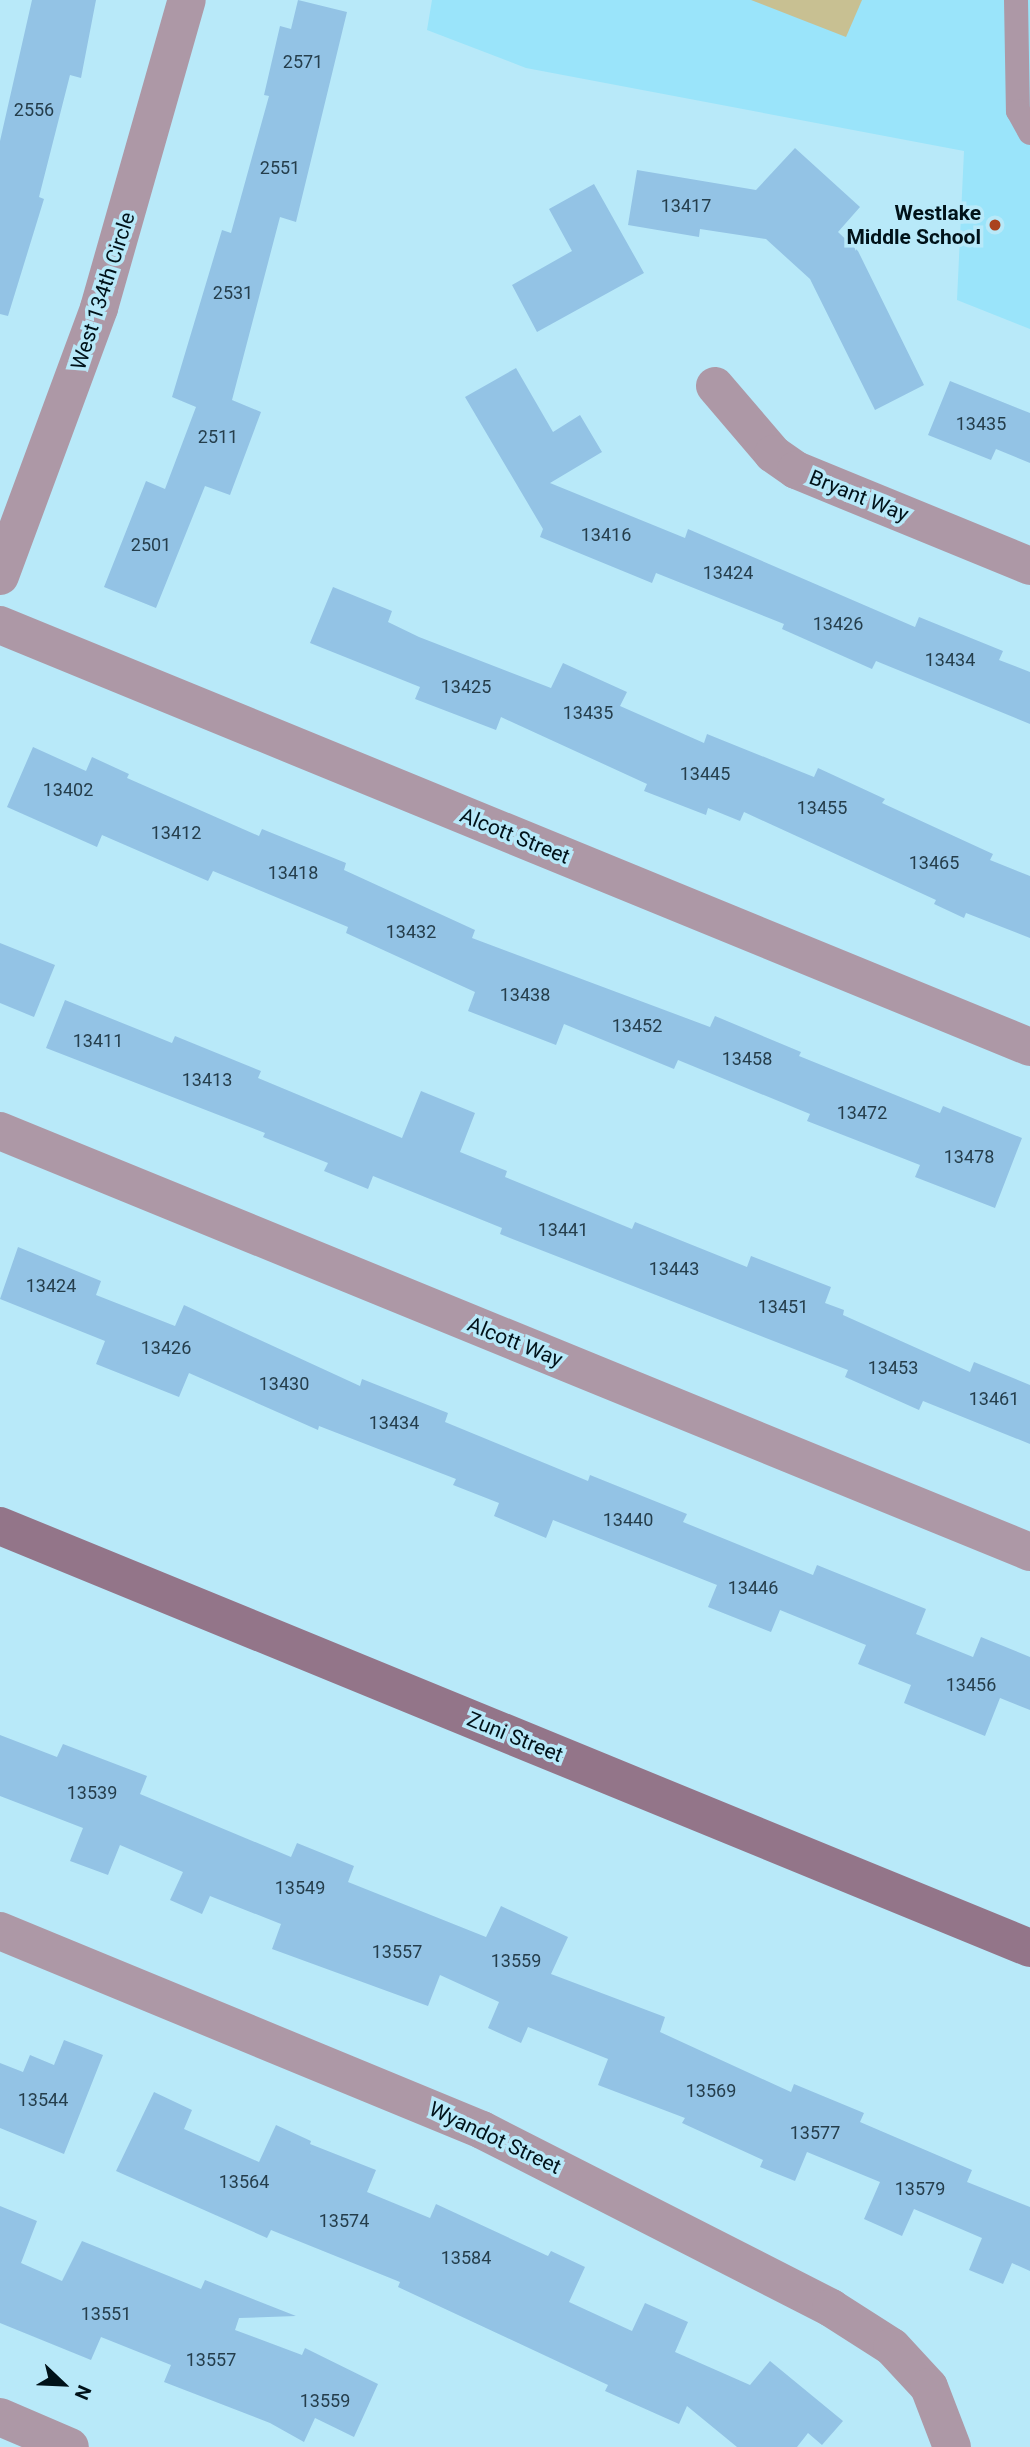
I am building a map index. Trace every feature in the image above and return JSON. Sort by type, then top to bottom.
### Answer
[{"type":"main road","name":"Zuni Street","points":[[0,1526],[1030,1948]]},
{"type":"street","name":"West 134th Circle","points":[[0,576],[99,308],[187,0]]},
{"type":"street","name":"Bryant Way","points":[[715,386],[774,454],[796,470],[1030,566]]},
{"type":"street","name":"Alcott Street","points":[[0,625],[1030,1047]]},
{"type":"street","name":"Alcott Way","points":[[0,1131],[1030,1552]]},
{"type":"street","name":"Wyandot Street","points":[[0,1931],[408,2097],[660,2218],[831,2308],[892,2347],[929,2387],[948,2432]]},
{"type":"street","points":[[0,2417],[71,2447]]},
{"type":"lane","points":[[1016,0],[1018,111],[1030,133]]},
{"type":"shaded area","name":"Westlake Middle School","points":[[432,0],[1030,0],[1030,329],[957,300],[964,151],[526,68],[427,30]]},
{"type":"shaded area","points":[[751,0],[862,0],[846,37]]},
{"type":"building","points":[[32,0],[96,0],[81,78],[70,75],[39,197],[44,199],[8,316],[0,314],[0,141]]},
{"type":"building","points":[[298,0],[347,12],[296,222],[280,217],[232,400],[261,412],[230,495],[205,486],[156,608],[104,587],[146,481],[165,489],[196,407],[172,397],[222,230],[231,233],[269,96],[264,95],[280,26],[291,29]]},
{"type":"building","points":[[795,148],[860,207],[838,232],[858,251],[924,385],[875,410],[810,279],[766,239],[700,229],[699,237],[628,225],[637,170],[756,190]]},
{"type":"building","points":[[594,184],[644,273],[537,332],[512,285],[572,251],[549,209]]},
{"type":"building","points":[[516,368],[553,432],[580,415],[602,452],[550,483],[685,538],[688,529],[915,627],[919,617],[1003,651],[999,660],[1030,672],[1030,724],[876,661],[872,669],[782,629],[784,624],[656,573],[652,583],[540,537],[543,529],[465,397]]},
{"type":"building","points":[[950,381],[1030,413],[1030,463],[996,449],[991,460],[928,435]]},
{"type":"building","points":[[333,587],[392,611],[388,622],[419,637],[551,688],[563,663],[627,692],[620,706],[704,743],[707,734],[814,777],[818,768],[885,799],[882,803],[993,854],[990,860],[1030,876],[1030,938],[966,913],[964,918],[934,904],[936,900],[744,812],[740,821],[708,808],[706,815],[644,791],[647,784],[501,717],[496,730],[415,699],[420,687],[310,643]]},
{"type":"building","points":[[33,747],[86,771],[92,757],[129,774],[127,778],[259,836],[262,829],[346,863],[344,870],[475,930],[472,938],[710,1027],[715,1016],[801,1052],[799,1056],[940,1113],[943,1106],[1022,1138],[995,1208],[915,1177],[920,1165],[807,1121],[810,1114],[678,1060],[674,1069],[564,1024],[556,1045],[468,1011],[475,992],[346,933],[348,927],[213,871],[208,881],[102,835],[97,847],[7,807]]},
{"type":"building","points":[[0,943],[55,965],[34,1017],[0,1003]]},
{"type":"building","points":[[65,1000],[172,1043],[175,1036],[261,1071],[258,1078],[402,1138],[421,1091],[475,1113],[460,1152],[507,1171],[505,1177],[632,1229],[635,1222],[747,1267],[751,1256],[831,1287],[825,1303],[844,1310],[843,1315],[970,1372],[974,1362],[1030,1385],[1030,1444],[923,1401],[919,1410],[845,1377],[848,1370],[500,1234],[502,1228],[373,1176],[368,1189],[324,1171],[328,1163],[263,1137],[265,1133],[46,1048]]},
{"type":"building","points":[[18,1247],[101,1281],[96,1295],[175,1326],[184,1305],[360,1386],[362,1379],[448,1413],[445,1422],[588,1481],[590,1475],[687,1514],[683,1522],[813,1575],[817,1565],[926,1609],[916,1634],[973,1657],[981,1637],[1030,1657],[1030,1710],[1000,1698],[985,1736],[904,1703],[911,1685],[858,1664],[866,1645],[780,1610],[771,1632],[708,1607],[717,1585],[553,1520],[546,1538],[494,1516],[499,1503],[453,1485],[456,1479],[319,1426],[318,1430],[189,1373],[179,1397],[96,1364],[105,1341],[0,1299]]},
{"type":"building","points":[[0,1735],[57,1757],[63,1744],[147,1776],[140,1794],[291,1857],[297,1843],[354,1866],[348,1882],[486,1937],[501,1906],[568,1937],[551,1974],[665,2017],[660,2032],[791,2092],[794,2084],[864,2113],[860,2122],[972,2170],[967,2182],[1030,2207],[1030,2271],[1012,2263],[1003,2284],[969,2270],[982,2238],[914,2209],[902,2236],[864,2219],[880,2182],[807,2152],[795,2181],[760,2167],[763,2160],[682,2123],[685,2118],[598,2085],[608,2059],[528,2027],[521,2043],[488,2028],[499,2002],[440,1975],[428,2006],[272,1949],[281,1924],[210,1896],[202,1914],[170,1900],[183,1872],[120,1845],[108,1875],[70,1861],[83,1828],[0,1796]]},
{"type":"building","points":[[64,2040],[103,2055],[64,2154],[0,2128],[0,2063],[23,2072],[30,2055],[54,2065]]},
{"type":"building","points":[[154,2092],[192,2110],[184,2129],[259,2162],[276,2125],[311,2141],[310,2144],[376,2170],[367,2192],[430,2218],[436,2204],[548,2256],[551,2251],[585,2267],[569,2302],[632,2331],[645,2303],[688,2322],[675,2352],[750,2385],[770,2361],[843,2421],[822,2445],[808,2433],[797,2447],[737,2447],[687,2406],[679,2424],[605,2391],[608,2385],[398,2287],[400,2282],[271,2230],[267,2238],[116,2171]]},
{"type":"building","points":[[0,2206],[37,2221],[21,2263],[62,2281],[82,2241],[201,2289],[205,2280],[296,2316],[239,2318],[235,2330],[302,2355],[305,2348],[378,2384],[354,2437],[315,2418],[304,2442],[270,2423],[164,2382],[171,2365],[101,2337],[91,2360],[0,2323]]},
{"type":"place","name":"Westlake Middle School","points":[[995,225]]}]
